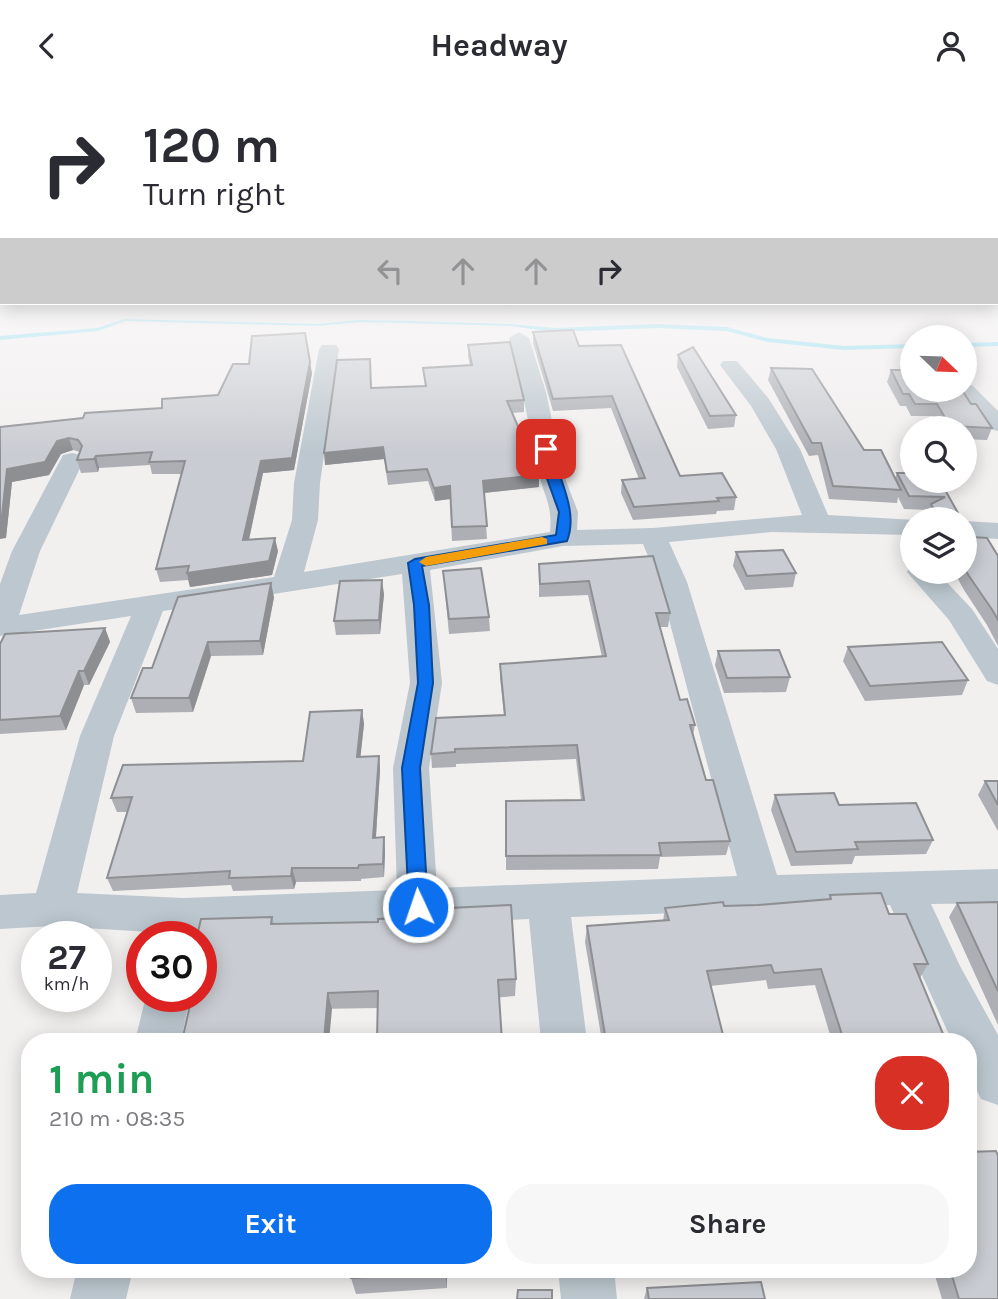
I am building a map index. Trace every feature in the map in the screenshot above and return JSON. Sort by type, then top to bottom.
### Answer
[{"type":"street","points":[[520,340],[535,391],[551,473],[565,512],[562,538]]},
{"type":"street","points":[[286,581],[306,520],[307,483],[329,349]]},
{"type":"street","points":[[730,365],[761,404],[788,449],[818,523]]},
{"type":"street","points":[[976,402],[998,424]]},
{"type":"street","points":[[72,460],[26,551],[0,626],[562,538],[653,536],[771,524],[900,527]]},
{"type":"street","points":[[880,526],[900,549]]},
{"type":"street","points":[[977,530],[998,531]]},
{"type":"street","points":[[653,536],[673,582],[762,892]]},
{"type":"street","points":[[415,563],[421,605],[425,683],[411,768],[418,907]]},
{"type":"street","points":[[932,584],[961,615],[998,674]]},
{"type":"street","points":[[52,909],[97,736],[151,604]]},
{"type":"street","points":[[217,923],[418,907],[762,892],[998,886]]},
{"type":"street","points":[[903,888],[944,980],[972,1033]]},
{"type":"street","points":[[548,901],[563,1033]]},
{"type":"street","points":[[0,912],[52,909],[143,921]]},
{"type":"street","points":[[160,1033],[164,1012]]},
{"type":"street","points":[[977,1042],[998,1082]]},
{"type":"street","points":[[99,1299],[104,1278]]},
{"type":"street","points":[[587,1278],[589,1299]]},
{"type":"building","points":[[252,340],[306,340],[310,362],[292,458],[261,461],[243,540],[275,538],[269,561],[187,573],[189,566],[156,569],[185,461],[149,462],[152,452],[77,460],[82,446],[78,440],[69,438],[57,441],[45,462],[7,469],[0,525],[0,427],[83,418],[85,413],[162,408],[162,399],[218,395],[233,364],[249,364]]},
{"type":"building","points":[[535,340],[577,340],[579,346],[621,345],[680,476],[722,473],[736,497],[717,498],[719,501],[634,507],[622,480],[645,478],[612,396],[553,399]]},
{"type":"building","points":[[510,342],[524,400],[507,401],[539,475],[483,481],[487,526],[452,527],[450,486],[434,488],[427,469],[387,472],[383,447],[324,453],[337,360],[370,359],[371,388],[426,386],[423,368],[472,365],[468,345]]},
{"type":"building","points":[[693,347],[736,415],[710,416],[678,355]]},
{"type":"building","points":[[771,368],[812,369],[864,450],[881,450],[900,490],[833,486],[821,443],[812,443]]},
{"type":"building","points":[[891,370],[900,370],[900,388]]},
{"type":"building","points":[[914,403],[976,404],[992,428],[977,427],[977,416],[944,416],[937,404]]},
{"type":"building","points":[[907,493],[947,493],[955,507],[932,507],[931,504],[945,497],[909,496]]},
{"type":"building","points":[[977,537],[987,538],[998,556],[998,620],[975,584],[977,584]]},
{"type":"building","points":[[783,550],[796,573],[747,576],[736,552]]},
{"type":"building","points":[[653,556],[670,613],[656,613],[680,700],[687,699],[695,725],[690,725],[706,780],[713,780],[730,841],[659,843],[661,855],[506,856],[506,801],[584,800],[577,745],[455,749],[455,752],[431,754],[436,718],[505,715],[500,664],[606,656],[589,581],[540,584],[539,564]]},
{"type":"building","points":[[481,568],[489,617],[449,619],[443,571]]},
{"type":"building","points":[[382,580],[379,620],[334,621],[340,581]]},
{"type":"building","points":[[271,583],[260,641],[208,642],[189,698],[131,698],[143,668],[152,668],[178,597]]},
{"type":"building","points":[[105,628],[84,671],[79,671],[60,716],[0,720],[0,644],[5,634]]},
{"type":"building","points":[[942,642],[968,680],[870,686],[848,647]]},
{"type":"building","points":[[779,650],[790,677],[727,678],[718,651]]},
{"type":"building","points":[[362,710],[357,757],[379,756],[373,838],[384,837],[383,864],[359,865],[358,868],[292,868],[291,876],[229,878],[230,871],[107,878],[132,797],[111,798],[123,765],[303,761],[310,712]]},
{"type":"building","points":[[985,781],[998,781],[998,805]]},
{"type":"building","points":[[834,793],[839,805],[916,803],[933,840],[855,842],[858,849],[796,852],[775,795]]},
{"type":"building","points":[[881,893],[889,914],[906,914],[928,964],[914,964],[943,1033],[841,1033],[821,969],[774,973],[771,965],[707,971],[722,1033],[605,1033],[587,926],[669,920],[665,908],[723,902],[724,906],[758,905],[831,899],[830,895]]},
{"type":"building","points":[[998,902],[998,991],[957,903]]},
{"type":"building","points":[[511,905],[516,979],[498,980],[501,1033],[377,1033],[378,991],[328,993],[325,1033],[184,1033],[188,1012],[217,1012],[217,921],[201,919],[272,917],[271,924],[378,922],[378,919],[450,916],[450,908]]},
{"type":"building","points":[[996,1151],[998,1156],[998,1299],[959,1299],[953,1278],[977,1278],[977,1152]]},
{"type":"building","points":[[761,1282],[765,1299],[649,1299],[647,1288]]},
{"type":"building","points":[[518,1290],[552,1290],[552,1299],[517,1299]]},
{"type":"waterway","points":[[772,340],[844,348],[900,346]]},
{"type":"waterway","points":[[977,345],[998,344]]},
{"type":"slow traffic","points":[[426,562],[542,541]]},
{"type":"route","points":[[418,907],[411,768],[425,683],[421,605],[415,563],[562,538],[565,512],[551,473],[546,449]]}]
